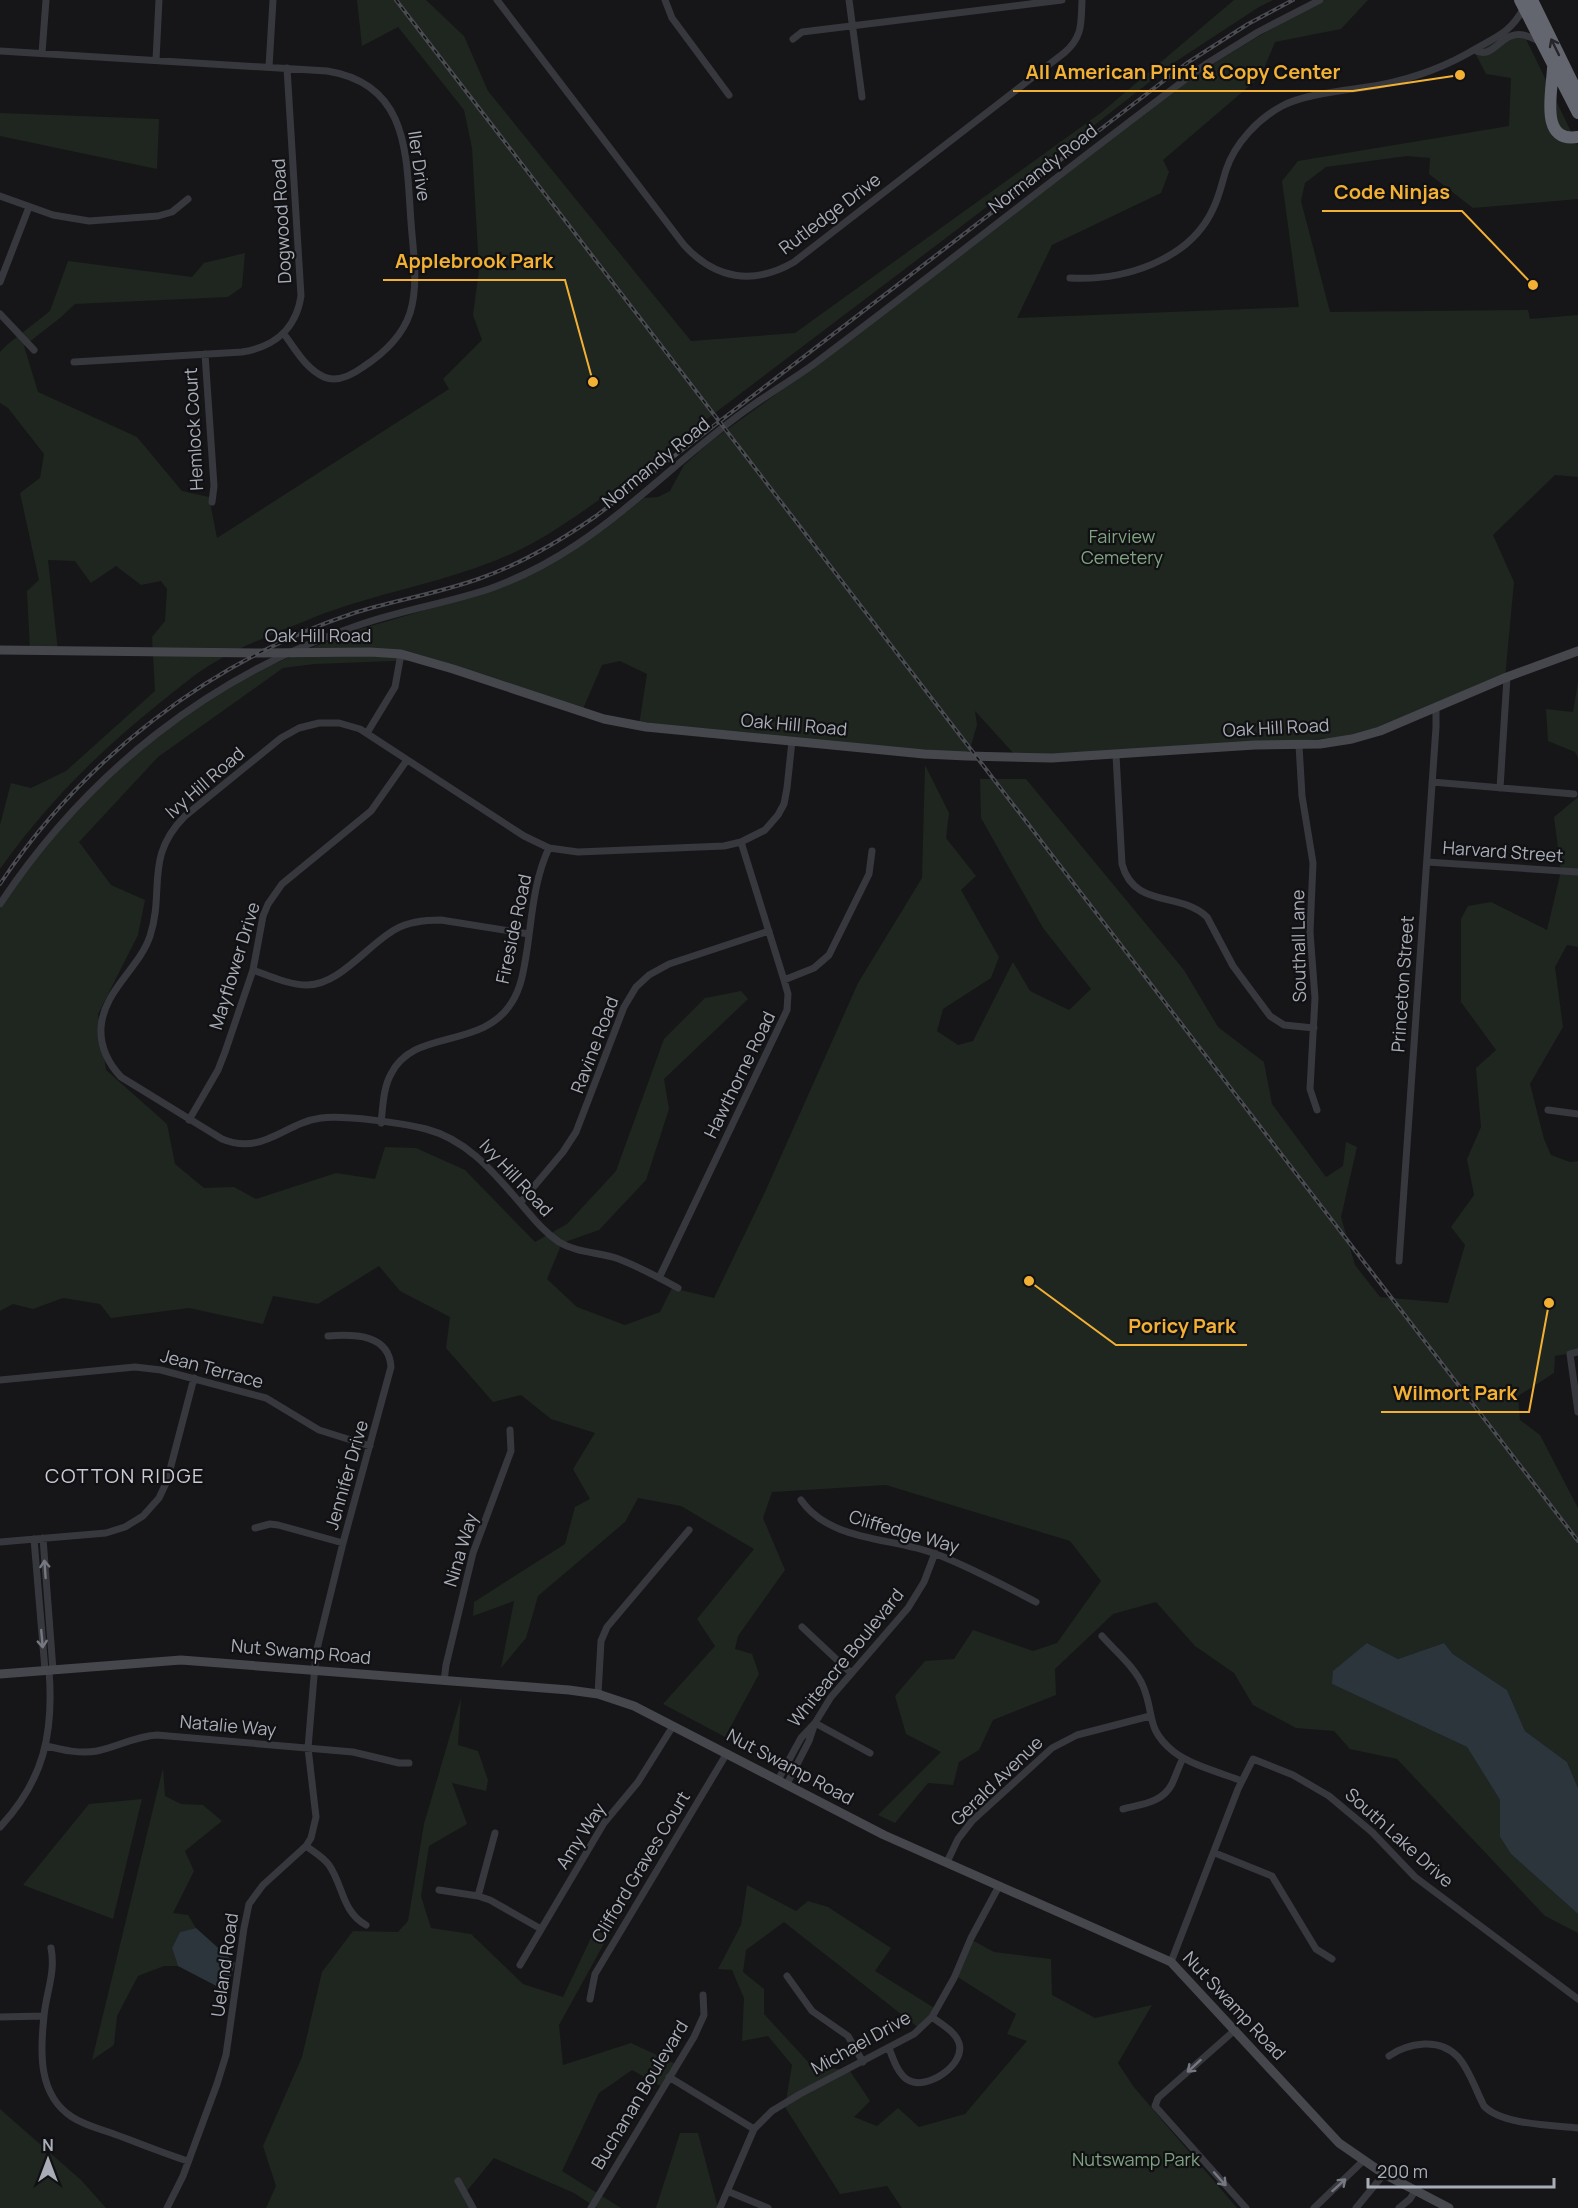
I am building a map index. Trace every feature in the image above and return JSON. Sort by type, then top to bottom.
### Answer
[{"type":"highway","points":[[1525,3],[1540,42],[1578,113]]},
{"type":"highway","points":[[1525,3],[1578,94]]},
{"type":"highway","points":[[1553,67],[1552,126],[1564,138],[1578,137]]},
{"type":"street","points":[[42,53],[46,0]]},
{"type":"street","points":[[156,60],[159,0]]},
{"type":"street","points":[[269,67],[273,0]]},
{"type":"street","name":"Rutledge Drive","points":[[497,0],[684,245],[699,260],[708,265],[729,274],[745,276],[772,272],[794,262],[1064,53],[1080,33],[1082,0]]},
{"type":"street","points":[[665,0],[672,18],[729,95]]},
{"type":"street","points":[[849,0],[862,97]]},
{"type":"street","points":[[793,39],[802,32],[1062,0]]},
{"type":"street","name":"Normandy Road","points":[[0,904],[36,852],[118,764],[153,735],[202,700],[287,653],[363,623],[503,584],[576,545],[632,503],[746,410],[815,363],[1197,71],[1258,32],[1320,0]]},
{"type":"street","points":[[1070,278],[1100,278],[1138,268],[1163,259],[1179,248],[1201,229],[1213,210],[1227,168],[1239,145],[1251,130],[1282,106],[1300,99],[1416,77],[1452,63],[1514,25],[1525,3]]},
{"type":"street","points":[[1474,50],[1480,53],[1490,51],[1508,37],[1518,34],[1540,42]]},
{"type":"street","name":"Iler Drive","points":[[0,51],[327,71],[348,76],[373,90],[392,112],[400,126],[406,149],[414,279],[410,314],[398,336],[380,354],[350,375],[331,379],[318,374],[307,365],[284,334]]},
{"type":"street","name":"Dogwood Road","points":[[284,334],[295,315],[301,296],[287,68]]},
{"type":"street","points":[[0,196],[69,219],[112,220],[167,214],[188,199]]},
{"type":"street","points":[[0,282],[29,207]]},
{"type":"street","points":[[0,314],[34,350]]},
{"type":"street","points":[[74,363],[249,351],[267,345],[284,334]]},
{"type":"street","name":"Hemlock Court","points":[[205,354],[214,486],[212,502]]},
{"type":"street","name":"Oak Hill Road","points":[[0,650],[401,654],[624,724],[924,754],[1052,758],[1255,745],[1299,745],[1327,743],[1363,736],[1507,677],[1578,651]]},
{"type":"street","points":[[367,733],[395,687],[401,654]]},
{"type":"street","points":[[1500,788],[1507,677]]},
{"type":"street","name":"Princeton Street","points":[[1399,1261],[1436,708]]},
{"type":"street","name":"Ivy Hill Road","points":[[678,1288],[616,1258],[579,1250],[561,1243],[537,1224],[486,1165],[465,1146],[424,1129],[342,1118],[320,1118],[265,1141],[243,1145],[222,1139],[121,1077],[111,1065],[101,1037],[102,1019],[107,1004],[143,952],[150,935],[154,915],[157,871],[163,847],[173,830],[185,816],[289,732],[307,725],[328,722],[350,726],[367,733],[524,836],[549,848],[589,852],[724,846],[741,842],[765,830],[784,804],[792,741]]},
{"type":"street","name":"Southall Lane","points":[[1299,745],[1302,796],[1313,863],[1310,932],[1315,998],[1310,1089],[1317,1110]]},
{"type":"street","points":[[1116,755],[1122,864],[1127,878],[1145,894],[1190,906],[1201,912],[1207,917],[1233,966],[1270,1016],[1284,1024],[1314,1028]]},
{"type":"street","name":"Mayflower Drive","points":[[189,1120],[218,1070],[253,970],[263,915],[275,893],[288,879],[371,812],[407,760]]},
{"type":"street","points":[[1432,782],[1574,794]]},
{"type":"street","name":"Hawthorne Road","points":[[659,1278],[785,1018],[789,1000],[741,842]]},
{"type":"street","name":"Fireside Road","points":[[381,1123],[387,1082],[400,1060],[410,1052],[424,1046],[481,1029],[494,1022],[508,1008],[521,981],[536,890],[549,848]]},
{"type":"street","points":[[784,980],[814,968],[829,955],[869,874],[872,850]]},
{"type":"street","name":"Harvard Street","points":[[1426,862],[1578,872]]},
{"type":"street","points":[[253,970],[299,984],[316,984],[332,978],[396,929],[413,922],[441,920],[529,934]]},
{"type":"street","name":"Ravine Road","points":[[520,1203],[563,1152],[576,1132],[624,1007],[636,987],[649,975],[669,964],[769,931]]},
{"type":"street","points":[[1548,1110],[1578,1114]]},
{"type":"street","name":"Jennifer Drive","points":[[314,1670],[316,1653],[343,1543],[390,1373],[389,1356],[381,1344],[374,1339],[346,1334],[328,1336]]},
{"type":"street","points":[[1578,1352],[1569,1353],[1578,1412]]},
{"type":"street","name":"Jean Terrace","points":[[0,1380],[135,1367],[162,1370],[266,1398],[319,1430],[370,1446]]},
{"type":"street","points":[[0,1542],[113,1531],[131,1524],[150,1509],[159,1498],[167,1480],[194,1378]]},
{"type":"street","name":"Nina Way","points":[[444,1681],[473,1553],[511,1450],[510,1430]]},
{"type":"street","name":"Cliffedge Way","points":[[801,1500],[812,1514],[830,1525],[934,1553],[1036,1602]]},
{"type":"street","points":[[255,1528],[270,1524],[278,1525],[343,1543]]},
{"type":"street","points":[[598,1694],[602,1641],[608,1627],[689,1530]]},
{"type":"street","points":[[0,1827],[28,1791],[46,1746],[51,1714],[48,1601],[43,1538]]},
{"type":"street","points":[[34,1539],[39,1602],[49,1670]]},
{"type":"street","name":"Whiteacre Boulevard","points":[[782,1782],[809,1741],[815,1723],[831,1697],[908,1608],[924,1582],[934,1553]]},
{"type":"street","points":[[39,1602],[48,1601]]},
{"type":"street","points":[[802,1627],[851,1673]]},
{"type":"street","points":[[1102,1636],[1138,1677],[1145,1690],[1152,1724],[1162,1741],[1183,1758],[1242,1781]]},
{"type":"street","name":"Nut Swamp Road","points":[[0,1674],[182,1660],[569,1690],[598,1694],[634,1706],[884,1835],[1172,1962],[1328,2133],[1363,2161],[1449,2208]]},
{"type":"street","name":"Ueland Road","points":[[167,2208],[188,2161],[226,2055],[249,1904],[263,1885],[306,1846],[314,1830],[316,1811],[308,1748],[314,1670]]},
{"type":"street","name":"Gerald Avenue","points":[[946,1862],[958,1839],[972,1821],[1052,1748],[1077,1735],[1150,1716]]},
{"type":"street","points":[[815,1723],[870,1753]]},
{"type":"street","name":"Amy Way","points":[[519,1965],[604,1822],[638,1782],[673,1726]]},
{"type":"street","name":"Natalie Way","points":[[46,1746],[90,1752],[157,1735],[365,1753],[399,1763],[409,1763]]},
{"type":"street","name":"Clifford Graves Court","points":[[590,2000],[595,1974],[727,1753]]},
{"type":"street","points":[[1123,1809],[1152,1802],[1164,1795],[1183,1758]]},
{"type":"street","name":"South Lake Drive","points":[[1172,1962],[1242,1781],[1253,1759],[1293,1775],[1329,1796],[1372,1832],[1415,1877],[1578,1999]]},
{"type":"street","points":[[478,1896],[495,1833]]},
{"type":"street","points":[[306,1846],[329,1865],[350,1911],[366,1925]]},
{"type":"street","points":[[1215,1853],[1272,1876],[1316,1949],[1332,1959]]},
{"type":"street","name":"Michael Drive","points":[[720,2208],[754,2129],[782,2103],[914,2034],[932,2017],[954,1978],[971,1938],[999,1886]]},
{"type":"street","points":[[439,1890],[478,1896],[496,1903],[541,1929]]},
{"type":"street","points":[[51,1948],[53,1969],[44,2016],[42,2052],[44,2076],[54,2100],[64,2111],[81,2122],[188,2161]]},
{"type":"street","points":[[787,1976],[812,2010],[848,2036],[863,2062]]},
{"type":"street","name":"Buchanan Boulevard","points":[[591,2208],[701,2022],[705,2010],[703,1995]]},
{"type":"street","points":[[0,2017],[44,2016]]},
{"type":"street","points":[[889,2048],[899,2070],[908,2080],[924,2082],[942,2074],[958,2055],[959,2044],[950,2031],[932,2017]]},
{"type":"street","points":[[1235,2030],[1155,2103],[1157,2109],[1246,2208]]},
{"type":"street","points":[[1389,2056],[1410,2045],[1446,2046],[1458,2056],[1484,2106],[1490,2112],[1503,2118],[1578,2128]]},
{"type":"street","points":[[669,2077],[754,2129]]},
{"type":"street","points":[[1314,2208],[1363,2161]]},
{"type":"street","points":[[1356,2208],[1384,2174]]},
{"type":"street","points":[[458,2181],[472,2208]]},
{"type":"street","points":[[727,2191],[768,2208]]},
{"type":"street","points":[[1399,2208],[1410,2199],[1415,2191]]},
{"type":"green space","points":[[357,0],[426,0],[464,36],[488,91],[691,341],[795,333],[1102,112],[1234,0],[1273,0],[1175,62],[616,488],[553,531],[513,553],[488,563],[310,619],[238,650],[200,672],[134,724],[92,762],[53,803],[0,869],[0,825],[11,783],[31,788],[66,771],[155,691],[152,637],[165,621],[167,589],[161,581],[141,585],[116,566],[91,583],[75,561],[48,560],[58,651],[30,651],[27,591],[39,580],[20,493],[40,478],[44,454],[8,408],[0,403],[0,352],[50,311],[68,261],[192,277],[204,263],[245,253],[242,287],[228,297],[75,304],[24,346],[38,392],[137,437],[182,491],[209,497],[217,538],[449,389],[443,379],[482,340],[473,315],[479,270],[472,148],[464,110],[398,27],[362,46]]},
{"type":"green space","name":"Fairview Cemetery","points":[[1325,0],[1368,0],[1341,29],[1275,42],[1261,76],[1163,160],[1169,172],[1161,193],[1052,245],[1017,318],[1299,307],[1282,181],[1298,161],[1509,126],[1511,78],[1486,74],[1474,51],[1505,36],[1525,37],[1578,146],[1578,199],[1473,208],[1429,174],[1430,158],[1407,156],[1326,167],[1305,183],[1301,201],[1330,312],[1528,310],[1530,319],[1578,315],[1578,477],[1555,475],[1493,535],[1514,582],[1505,678],[1366,736],[1016,756],[975,711],[977,725],[968,756],[639,725],[647,674],[620,661],[602,665],[582,711],[421,660],[314,664],[283,668],[158,757],[79,842],[111,885],[145,900],[138,935],[98,1014],[106,1070],[167,1124],[175,1164],[204,1188],[234,1187],[256,1199],[336,1173],[375,1179],[385,1147],[416,1148],[465,1170],[535,1242],[567,1224],[616,1171],[664,1039],[705,998],[741,991],[748,999],[664,1079],[669,1109],[646,1180],[599,1230],[562,1243],[547,1279],[577,1307],[625,1325],[660,1312],[672,1288],[714,1298],[765,1192],[858,983],[922,878],[925,765],[949,813],[946,838],[976,876],[961,890],[999,957],[991,978],[943,1009],[937,1031],[958,1045],[973,1041],[1013,962],[1030,991],[1069,1010],[1091,989],[1043,928],[981,818],[980,779],[1026,779],[1184,970],[1218,1027],[1264,1062],[1272,1104],[1326,1177],[1343,1166],[1346,1142],[1357,1147],[1341,1217],[1355,1265],[1380,1297],[1448,1303],[1465,1245],[1451,1227],[1474,1195],[1467,1159],[1481,1127],[1476,1068],[1496,1050],[1461,1002],[1461,919],[1468,906],[1491,902],[1547,930],[1561,871],[1554,817],[1578,797],[1578,947],[1567,945],[1555,967],[1563,1027],[1530,1084],[1544,1139],[1551,1155],[1570,1162],[1578,1161],[1578,1352],[1555,1356],[1554,1373],[1518,1396],[1520,1420],[1540,1435],[1578,1508],[1578,1788],[1567,1762],[1525,1731],[1507,1690],[1453,1654],[1444,1643],[1398,1659],[1367,1643],[1332,1684],[1467,1747],[1500,1800],[1500,1837],[1511,1854],[1578,1914],[1578,1933],[1545,1916],[1397,1759],[1350,1749],[1334,1731],[1296,1728],[1253,1705],[1234,1673],[1195,1646],[1156,1602],[1113,1614],[1055,1669],[1056,1695],[993,1720],[979,1750],[959,1762],[953,1785],[928,1783],[895,1823],[878,1815],[941,1752],[906,1734],[895,1696],[925,1661],[954,1659],[973,1630],[1033,1651],[1057,1643],[1101,1581],[1070,1541],[886,1485],[772,1492],[763,1518],[785,1570],[738,1636],[735,1649],[752,1654],[759,1674],[725,1737],[663,1704],[715,1646],[697,1619],[754,1549],[681,1506],[638,1498],[625,1522],[538,1596],[526,1638],[501,1668],[514,1601],[473,1616],[474,1602],[565,1544],[575,1507],[590,1499],[573,1469],[595,1433],[551,1419],[521,1395],[493,1402],[446,1348],[450,1317],[400,1291],[379,1266],[318,1304],[273,1296],[263,1324],[189,1308],[111,1318],[100,1304],[63,1298],[33,1309],[13,1304],[0,1311],[0,909],[22,877],[81,803],[167,727],[252,673],[347,633],[483,593],[521,578],[613,522],[644,498],[658,497],[670,491],[684,465],[710,442],[831,354],[1173,91],[1248,43]]},
{"type":"green space","points":[[0,113],[159,119],[157,169],[0,136]]},
{"type":"green space","points":[[1578,682],[1578,758],[1575,752],[1548,741],[1546,709],[1573,712]]},
{"type":"green space","points":[[461,1698],[458,1745],[478,1751],[488,1780],[486,1791],[452,1783],[467,1824],[429,1846],[421,1896],[431,1928],[471,1934],[523,1984],[563,1997],[600,1919],[625,1889],[628,1900],[559,2025],[563,2065],[631,2043],[678,2065],[664,2088],[632,2070],[599,2093],[562,2171],[621,2208],[597,2208],[574,2193],[494,2158],[466,2192],[476,2208],[266,2208],[276,2186],[263,2146],[302,2057],[322,1972],[353,1931],[398,1932],[408,1921],[424,1824]]},
{"type":"green space","points":[[163,1768],[165,1796],[181,1804],[203,1805],[222,1821],[185,1851],[194,1871],[173,1913],[188,1915],[196,1928],[180,1932],[172,1948],[178,1966],[164,1966],[138,1976],[117,2016],[114,2045],[92,2060]]},
{"type":"green space","points":[[142,1799],[113,1919],[23,1885],[89,1804]]},
{"type":"green space","name":"Nutswamp Park","points":[[747,1885],[796,1911],[808,1901],[828,1907],[891,1948],[875,1971],[936,2009],[920,2029],[784,1922],[746,1950],[743,1972],[764,1989],[764,2014],[811,2065],[850,2071],[870,2101],[854,2117],[877,2126],[898,2108],[919,2127],[965,2114],[1027,2041],[1007,2034],[1016,2014],[956,1976],[972,1940],[994,1952],[1051,1959],[1052,1995],[1095,2018],[1152,2005],[1118,2063],[1133,2086],[1237,2208],[902,2208],[887,2186],[840,2194],[785,2107],[792,2065],[768,2036],[742,2041],[744,1998],[732,1970],[718,1969],[741,1925]]},
{"type":"green space","points":[[0,2109],[81,2180],[106,2208],[0,2208]]},
{"type":"green space","points":[[680,2133],[698,2133],[718,2208],[656,2208]]},
{"type":"shaded area","points":[[1367,1643],[1398,1659],[1444,1643],[1453,1654],[1507,1690],[1525,1731],[1567,1762],[1578,1788],[1578,1914],[1511,1854],[1500,1837],[1500,1800],[1467,1747],[1332,1684],[1333,1671]]},
{"type":"shaded area","points":[[196,1928],[235,1963],[226,1991],[178,1966],[172,1948],[180,1932]]},
{"type":"railway","points":[[396,0],[1578,1541]]},
{"type":"railway","points":[[0,884],[33,838],[70,795],[154,719],[201,687],[250,658],[301,633],[354,613],[481,578],[541,551],[569,534],[596,516],[1187,63],[1248,24],[1293,0]]},
{"type":"place","name":"All American Print & Copy Center","points":[[1460,75]]},
{"type":"place","name":"Code Ninjas","points":[[1533,285]]},
{"type":"place","name":"Applebrook Park","points":[[593,382]]},
{"type":"place","name":"Poricy Park","points":[[1029,1281]]},
{"type":"place","name":"Wilmort Park","points":[[1549,1303]]},
{"type":"district","name":"COTTON RIDGE","points":[[125,1476]]}]
